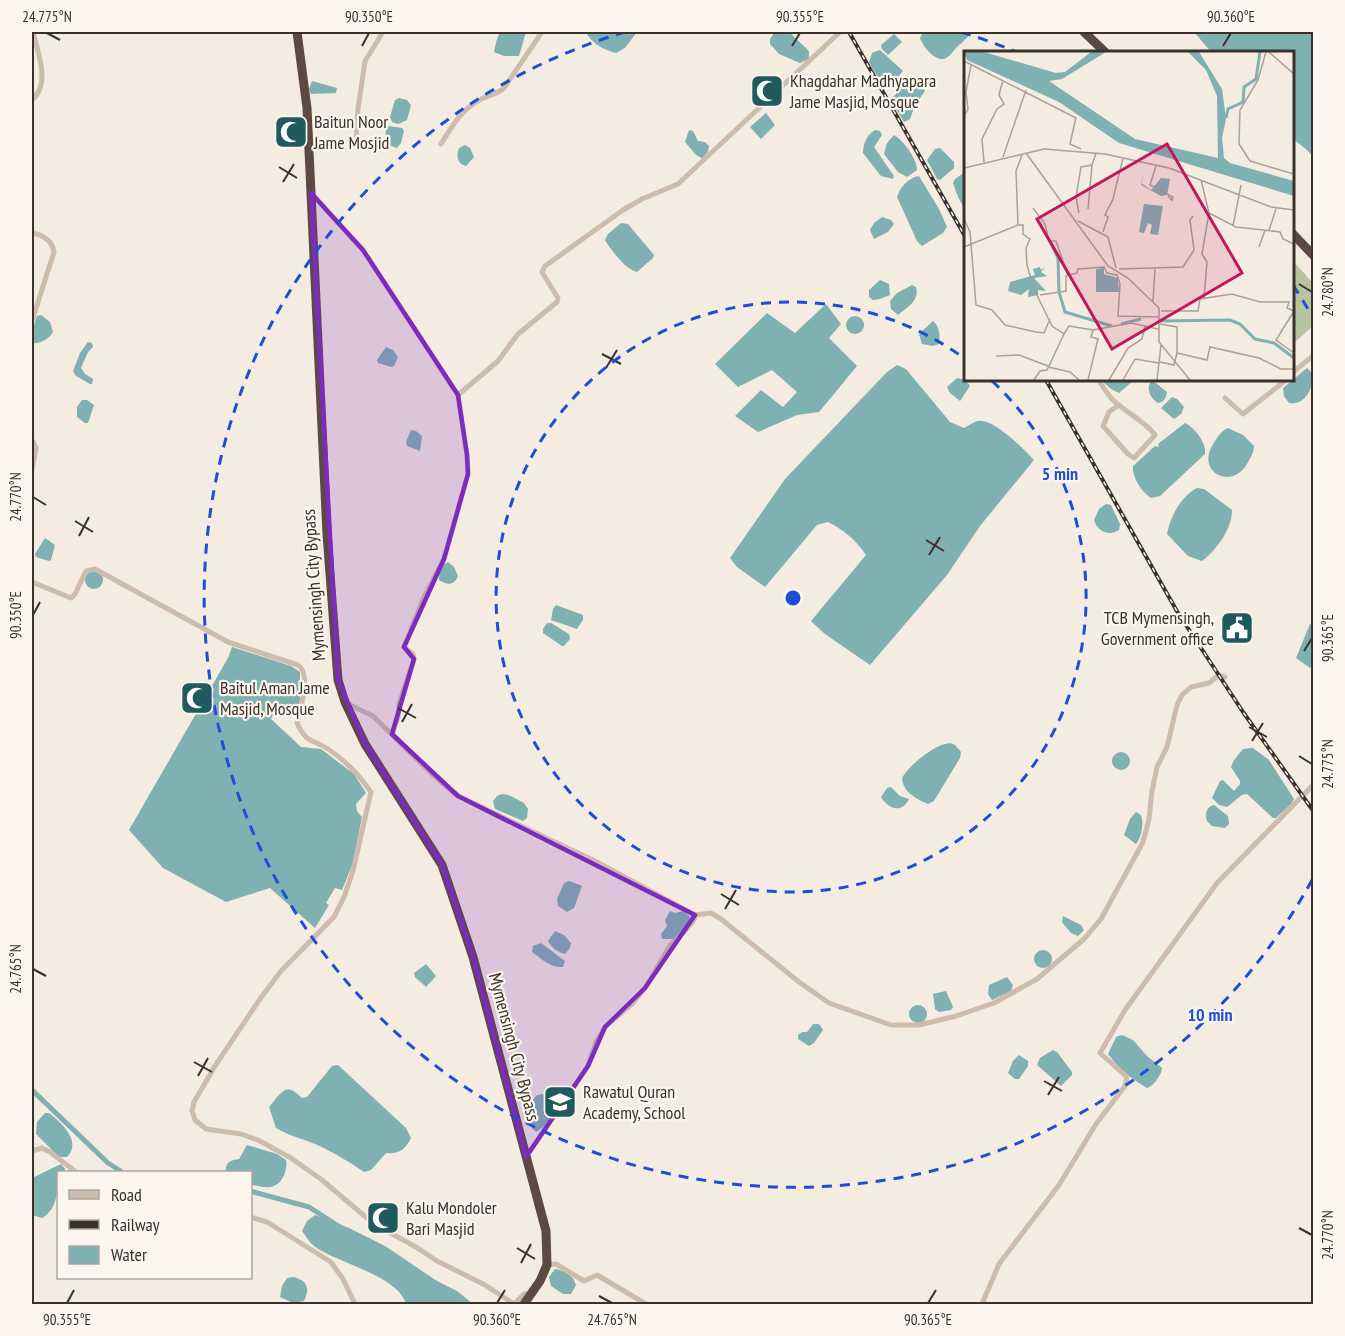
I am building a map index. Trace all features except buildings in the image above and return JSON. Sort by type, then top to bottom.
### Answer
[{"type":"highway","name":"Mymensingh City Bypass","points":[[297,32],[307,108],[332,622],[338,680],[345,702],[365,744],[442,865],[473,957],[546,1231],[547,1265],[524,1305]]},
{"type":"highway","points":[[1084,32],[1104,51]]},
{"type":"highway","points":[[1294,234],[1314,256]]},
{"type":"street","points":[[32,100],[41,90],[42,76],[33,32]]},
{"type":"street","points":[[356,141],[357,109],[365,61],[383,32]]},
{"type":"street","points":[[441,144],[459,117],[469,107],[478,100],[496,95],[504,88],[542,32]]},
{"type":"street","points":[[458,395],[498,361],[519,334],[557,302],[558,298],[542,272],[545,266],[623,210],[642,199],[678,184],[840,32]]},
{"type":"street","points":[[311,193],[363,250],[458,395],[467,455],[468,474],[444,559],[424,597],[404,647],[413,654],[414,659],[392,734]]},
{"type":"street","points":[[32,233],[48,240],[54,252],[32,321]]},
{"type":"street","points":[[1294,373],[1314,355]]},
{"type":"street","points":[[1099,381],[1114,401],[1139,419],[1155,435],[1134,458],[1104,426],[1109,412],[1119,405]]},
{"type":"street","points":[[1225,398],[1243,414],[1285,381]]},
{"type":"street","points":[[32,440],[36,448],[32,470]]},
{"type":"street","points":[[32,582],[70,598],[75,594],[87,571],[96,569],[228,642],[303,668],[305,675],[302,710],[297,723],[302,734],[308,740],[326,748],[345,763],[360,777],[371,792],[353,871],[334,917],[281,971],[238,1030],[194,1102],[192,1111],[195,1120],[206,1129],[241,1134],[258,1140],[291,1158],[322,1180],[374,1224],[437,1261],[485,1285],[514,1304],[524,1294],[533,1292]]},
{"type":"street","points":[[345,702],[373,716],[434,776],[458,796],[593,860],[695,915],[711,913],[828,1003],[891,1025],[919,1025],[994,1003],[1037,979],[1080,943],[1101,920],[1143,842],[1157,767],[1167,747],[1177,705],[1182,695],[1191,687],[1209,683],[1218,675],[1226,677]]},
{"type":"street","points":[[982,1305],[999,1264],[1059,1185],[1096,1124],[1125,1086],[1127,1077],[1100,1053],[1125,1010],[1217,883],[1314,784]]},
{"type":"street","points":[[526,1158],[588,1066],[596,1042],[605,1027],[633,1003],[663,962],[671,944],[686,930],[695,915]]},
{"type":"street","points":[[32,1151],[42,1148],[73,1171]]},
{"type":"street","points":[[252,1218],[267,1222],[332,1262],[355,1305]]},
{"type":"street","points":[[547,1265],[556,1264],[584,1281],[597,1275],[646,1305]]},
{"type":"highlighted area","points":[[311,193],[363,250],[458,395],[467,455],[468,474],[444,559],[404,647],[414,659],[392,734],[458,796],[695,915],[645,988],[605,1027],[588,1066],[526,1157],[473,957],[442,865],[365,744],[338,680]]},
{"type":"green space","points":[[1294,262],[1313,283],[1314,325],[1294,343]]},
{"type":"water","points":[[500,32],[526,32],[519,56],[504,56],[494,52]]},
{"type":"water","points":[[586,32],[637,32],[625,48],[616,53],[598,46]]},
{"type":"water","points":[[775,32],[789,32],[807,49],[809,59],[800,63],[779,54],[770,44],[770,39]]},
{"type":"water","points":[[923,32],[971,32],[950,56],[940,59],[926,48],[920,38]]},
{"type":"water","points":[[1194,32],[1312,32],[1314,34],[1313,157],[1294,140],[1294,51],[1210,51]]},
{"type":"water","points":[[894,34],[902,42],[888,55],[881,45]]},
{"type":"water","points":[[880,50],[903,71],[887,89],[884,88],[869,62],[872,53]]},
{"type":"water","points":[[910,80],[925,91],[915,105],[910,119],[904,122],[892,98]]},
{"type":"water","points":[[312,81],[337,88],[336,93],[311,94],[309,89]]},
{"type":"water","points":[[399,98],[407,100],[411,105],[407,120],[398,124],[392,122],[390,117],[395,100]]},
{"type":"water","points":[[766,113],[775,125],[761,139],[750,127]]},
{"type":"water","points":[[389,126],[402,128],[404,131],[397,148],[385,141],[386,130]]},
{"type":"water","points":[[689,130],[693,131],[698,141],[705,142],[709,146],[708,152],[702,158],[696,155],[685,142]]},
{"type":"water","points":[[875,130],[880,131],[882,135],[874,147],[894,176],[893,179],[881,176],[863,153],[866,140]]},
{"type":"water","points":[[894,135],[902,141],[915,161],[917,170],[907,177],[898,172],[884,154],[887,143]]},
{"type":"water","points":[[465,145],[470,148],[474,157],[466,166],[459,162],[458,157],[459,148]]},
{"type":"water","points":[[940,148],[954,162],[954,168],[940,180],[937,179],[927,160],[935,149]]},
{"type":"water","points":[[964,173],[964,208],[953,183]]},
{"type":"water","points":[[919,176],[947,227],[943,233],[922,246],[917,241],[897,197],[905,184]]},
{"type":"water","points":[[882,217],[891,220],[894,224],[888,232],[874,239],[870,230],[874,223]]},
{"type":"water","points":[[621,223],[628,224],[654,255],[637,272],[623,263],[605,240],[608,234]]},
{"type":"water","points":[[880,280],[889,284],[890,295],[873,300],[869,297],[869,290]]},
{"type":"water","points":[[912,285],[916,287],[916,296],[912,304],[898,315],[891,309],[890,301],[897,293]]},
{"type":"water","points":[[826,304],[841,324],[829,338],[857,366],[819,412],[797,415],[758,432],[735,416],[761,390],[783,407],[797,392],[772,370],[738,387],[715,364],[767,313],[795,333]]},
{"type":"water","points":[[41,315],[50,322],[53,332],[44,341],[32,343],[32,331],[37,316]]},
{"type":"water","points":[[855,316],[861,319],[864,325],[861,331],[855,334],[849,331],[846,325],[849,319]]},
{"type":"water","points":[[933,321],[938,329],[939,344],[933,346],[922,344],[919,334]]},
{"type":"water","points":[[88,342],[92,343],[93,347],[88,352],[81,368],[93,379],[92,384],[76,376],[73,371],[80,353]]},
{"type":"water","points":[[386,347],[393,350],[398,357],[394,366],[391,367],[378,363],[377,360]]},
{"type":"water","points":[[897,365],[906,369],[950,422],[964,428],[978,421],[992,424],[1008,435],[1034,460],[980,526],[947,575],[870,665],[825,634],[811,621],[866,555],[844,532],[828,522],[817,525],[765,587],[737,567],[730,558],[785,479],[887,372]]},
{"type":"water","points":[[1307,368],[1313,374],[1310,390],[1304,399],[1300,402],[1289,403],[1284,396],[1283,388]]},
{"type":"water","points":[[957,378],[967,381],[970,386],[960,401],[950,393],[947,387]]},
{"type":"water","points":[[1102,381],[1133,381],[1119,393]]},
{"type":"water","points":[[1153,381],[1167,392],[1164,399],[1158,403],[1149,393],[1150,383]]},
{"type":"water","points":[[1172,397],[1184,407],[1181,414],[1174,419],[1161,408]]},
{"type":"water","points":[[82,400],[87,400],[94,405],[88,423],[77,417],[77,407]]},
{"type":"water","points":[[1185,423],[1199,436],[1204,445],[1205,454],[1160,496],[1151,498],[1138,484],[1133,466],[1155,446],[1159,447],[1158,444]]},
{"type":"water","points":[[1228,428],[1243,435],[1254,446],[1251,458],[1241,472],[1225,477],[1213,470],[1209,464],[1209,456],[1217,438]]},
{"type":"water","points":[[411,430],[422,436],[420,451],[407,446],[406,442]]},
{"type":"water","points":[[1197,488],[1204,489],[1232,510],[1223,538],[1202,561],[1188,556],[1167,534],[1177,508],[1186,496]]},
{"type":"water","points":[[1106,504],[1111,505],[1120,524],[1119,530],[1111,533],[1104,532],[1094,520],[1099,509]]},
{"type":"water","points":[[45,538],[55,545],[49,561],[36,557],[35,554]]},
{"type":"water","points":[[448,562],[454,567],[458,576],[450,584],[439,580],[441,570]]},
{"type":"water","points":[[90,571],[98,571],[103,576],[101,587],[90,589],[85,584],[85,576]]},
{"type":"water","points":[[556,605],[583,615],[583,620],[577,629],[551,620]]},
{"type":"water","points":[[547,623],[569,634],[570,639],[564,646],[543,633]]},
{"type":"water","points":[[1310,624],[1313,624],[1314,663],[1310,668],[1296,658]]},
{"type":"water","points":[[232,647],[291,666],[300,672],[300,700],[296,713],[273,715],[271,719],[301,747],[321,749],[354,774],[366,793],[356,804],[357,811],[362,817],[353,863],[342,890],[335,888],[326,903],[329,905],[315,928],[270,888],[226,902],[163,868],[129,830],[228,658]]},
{"type":"water","points":[[950,743],[961,752],[960,758],[934,801],[928,804],[908,791],[902,778],[910,767],[923,756],[937,747]]},
{"type":"water","points":[[1253,748],[1269,760],[1294,799],[1276,818],[1273,818],[1247,794],[1242,795],[1227,807],[1219,805],[1212,798],[1220,781],[1223,780],[1234,791],[1240,784],[1231,767],[1243,749]]},
{"type":"water","points":[[1121,752],[1129,757],[1130,761],[1125,769],[1121,770],[1113,765],[1112,761],[1117,753]]},
{"type":"water","points":[[891,787],[900,796],[909,799],[903,807],[891,807],[881,797],[887,788]]},
{"type":"water","points":[[502,794],[524,803],[528,809],[527,818],[523,821],[495,809],[493,801]]},
{"type":"water","points":[[1214,805],[1228,816],[1229,824],[1225,828],[1212,826],[1207,821],[1207,811]]},
{"type":"water","points":[[1136,812],[1141,815],[1142,822],[1141,833],[1136,844],[1124,835],[1130,819]]},
{"type":"water","points":[[569,881],[582,886],[574,908],[567,912],[558,906],[557,899],[564,883]]},
{"type":"water","points":[[670,911],[675,913],[683,911],[691,918],[691,923],[674,939],[662,939],[661,934],[667,926],[665,920]]},
{"type":"water","points":[[1063,916],[1081,925],[1084,930],[1078,936],[1071,933],[1062,922]]},
{"type":"water","points":[[555,931],[564,935],[571,943],[565,954],[551,946],[548,941]]},
{"type":"water","points":[[541,943],[565,961],[563,967],[550,965],[532,952],[533,946]]},
{"type":"water","points":[[1043,950],[1049,953],[1052,959],[1049,965],[1043,968],[1037,965],[1034,959],[1037,953]]},
{"type":"water","points":[[426,964],[436,976],[426,987],[415,977],[414,973]]},
{"type":"water","points":[[1007,977],[1013,985],[1011,991],[992,1000],[988,994],[989,985]]},
{"type":"water","points":[[946,991],[953,1007],[951,1010],[939,1012],[935,1009],[933,994]]},
{"type":"water","points":[[918,1005],[924,1008],[927,1014],[924,1020],[918,1023],[912,1020],[909,1014],[912,1008]]},
{"type":"water","points":[[813,1024],[819,1024],[823,1030],[809,1046],[798,1039],[798,1035],[807,1032]]},
{"type":"water","points":[[1122,1035],[1133,1040],[1162,1068],[1157,1080],[1147,1088],[1116,1064],[1108,1054],[1116,1037]]},
{"type":"water","points":[[1053,1050],[1072,1072],[1072,1075],[1061,1086],[1037,1065],[1040,1058]]},
{"type":"water","points":[[1019,1055],[1028,1061],[1028,1066],[1019,1079],[1015,1079],[1008,1073],[1013,1061]]},
{"type":"water","points":[[338,1065],[406,1128],[411,1138],[401,1150],[386,1153],[371,1170],[364,1172],[328,1150],[276,1128],[269,1107],[284,1090],[292,1090],[302,1098],[307,1097],[332,1066]]},
{"type":"water","points":[[543,1094],[555,1103],[555,1107],[550,1119],[536,1132],[532,1128],[527,1107],[537,1095]]},
{"type":"water","points":[[45,1113],[49,1113],[64,1127],[71,1139],[71,1151],[67,1157],[59,1157],[36,1134],[37,1122]]},
{"type":"water","points":[[247,1145],[277,1154],[286,1160],[285,1173],[281,1181],[274,1186],[252,1185],[252,1171],[226,1171],[227,1164],[239,1159]]},
{"type":"water","points":[[61,1164],[65,1169],[57,1171],[57,1192],[54,1204],[42,1218],[32,1215],[32,1178]]},
{"type":"water","points":[[315,1215],[349,1228],[385,1246],[437,1281],[457,1291],[473,1304],[406,1304],[401,1294],[379,1277],[324,1252],[312,1244],[302,1231],[307,1221]]},
{"type":"water","points":[[555,1269],[565,1272],[573,1279],[576,1285],[571,1294],[563,1294],[551,1286],[549,1277]]},
{"type":"water","points":[[293,1277],[306,1285],[307,1292],[304,1301],[293,1303],[280,1297],[282,1286],[287,1278]]},
{"type":"waterway","points":[[32,1090],[108,1163],[120,1171]]},
{"type":"waterway","points":[[252,1192],[309,1207],[340,1227]]},
{"type":"railway","points":[[849,32],[964,234]]},
{"type":"railway","points":[[1047,381],[1178,613],[1243,712],[1314,812]]},
{"type":"place","name":"Khagdahar Madhyapara Jame Masjid, Mosque","points":[[767,91]]},
{"type":"place","name":"Baitun Noor Jame Mosjid","points":[[291,132]]},
{"type":"place","name":"TCB Mymensingh, Government office","points":[[1237,628]]},
{"type":"place","name":"Baitul Aman Jame Masjid, Mosque","points":[[197,698]]},
{"type":"place","name":"Rawatul Quran Academy, School","points":[[560,1102]]},
{"type":"place","name":"Kalu Mondoler Bari Masjid","points":[[383,1218]]}]
